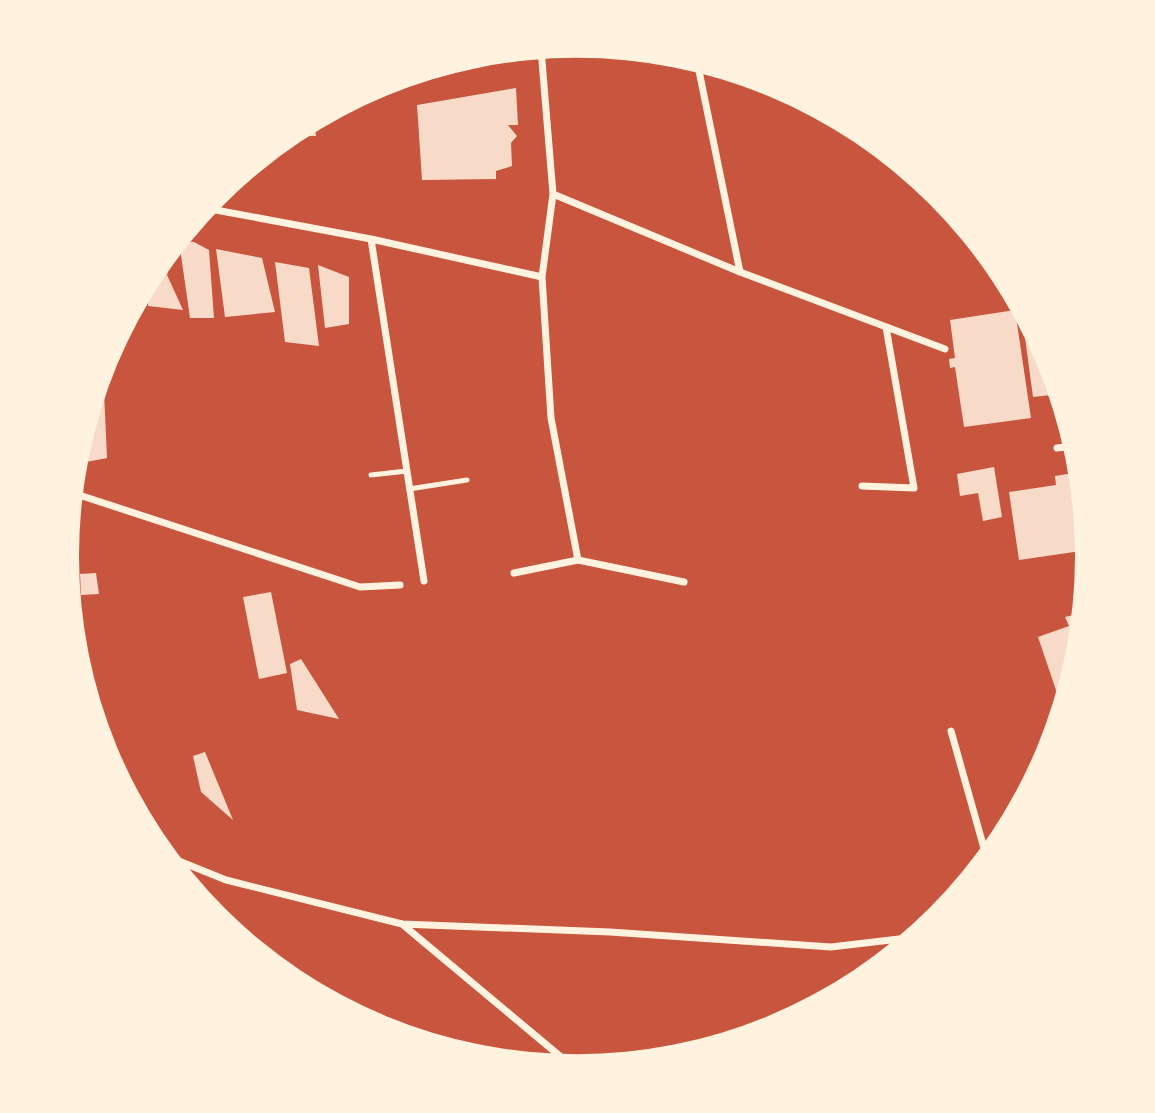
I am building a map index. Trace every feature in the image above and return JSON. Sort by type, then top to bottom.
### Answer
[{"type":"street","points":[[542,59],[553,194],[542,277],[551,418],[578,560]]},
{"type":"street","points":[[700,73],[740,272]]},
{"type":"street","points":[[553,194],[740,272],[945,349]]},
{"type":"street","points":[[219,211],[371,239],[542,277]]},
{"type":"street","points":[[371,239],[424,582]]},
{"type":"street","points":[[862,486],[914,488],[887,327]]},
{"type":"street","points":[[1057,448],[1064,447]]},
{"type":"street","points":[[83,496],[360,587],[400,585]]},
{"type":"street","points":[[514,573],[578,560],[684,582]]},
{"type":"street","points":[[951,731],[983,846]]},
{"type":"street","points":[[185,863],[226,880],[402,924],[610,932],[831,947],[896,939]]},
{"type":"street","points":[[402,924],[558,1054]]},
{"type":"lane","points":[[371,475],[407,471]]},
{"type":"lane","points":[[410,489],[467,480]]},
{"type":"building","points":[[516,88],[518,125],[508,125],[517,136],[511,143],[512,166],[496,171],[496,179],[422,180],[417,105]]},
{"type":"building","points":[[191,242],[209,250],[214,318],[190,318],[181,254]]},
{"type":"building","points":[[216,249],[262,258],[275,312],[225,317]]},
{"type":"building","points":[[275,262],[309,268],[319,346],[285,342]]},
{"type":"building","points":[[318,265],[349,277],[349,324],[325,328]]},
{"type":"building","points":[[168,273],[183,310],[148,306],[148,304]]},
{"type":"building","points":[[1011,311],[1017,321],[1031,418],[964,427],[955,367],[950,368],[949,359],[955,358],[950,320]]},
{"type":"building","points":[[1025,335],[1050,395],[1033,397]]},
{"type":"building","points":[[104,398],[107,458],[88,462]]},
{"type":"building","points":[[994,467],[1002,517],[983,521],[978,493],[960,496],[957,474]]},
{"type":"building","points":[[1069,474],[1076,552],[1019,560],[1009,492],[1056,485],[1055,476]]},
{"type":"building","points":[[96,573],[99,594],[81,595],[80,574]]},
{"type":"building","points":[[271,592],[287,673],[259,679],[243,597]]},
{"type":"building","points":[[1073,615],[1067,654],[1057,693],[1038,637],[1069,626],[1065,617]]},
{"type":"building","points":[[301,659],[339,719],[297,710],[290,664]]},
{"type":"building","points":[[205,752],[233,820],[201,792],[193,756]]}]
